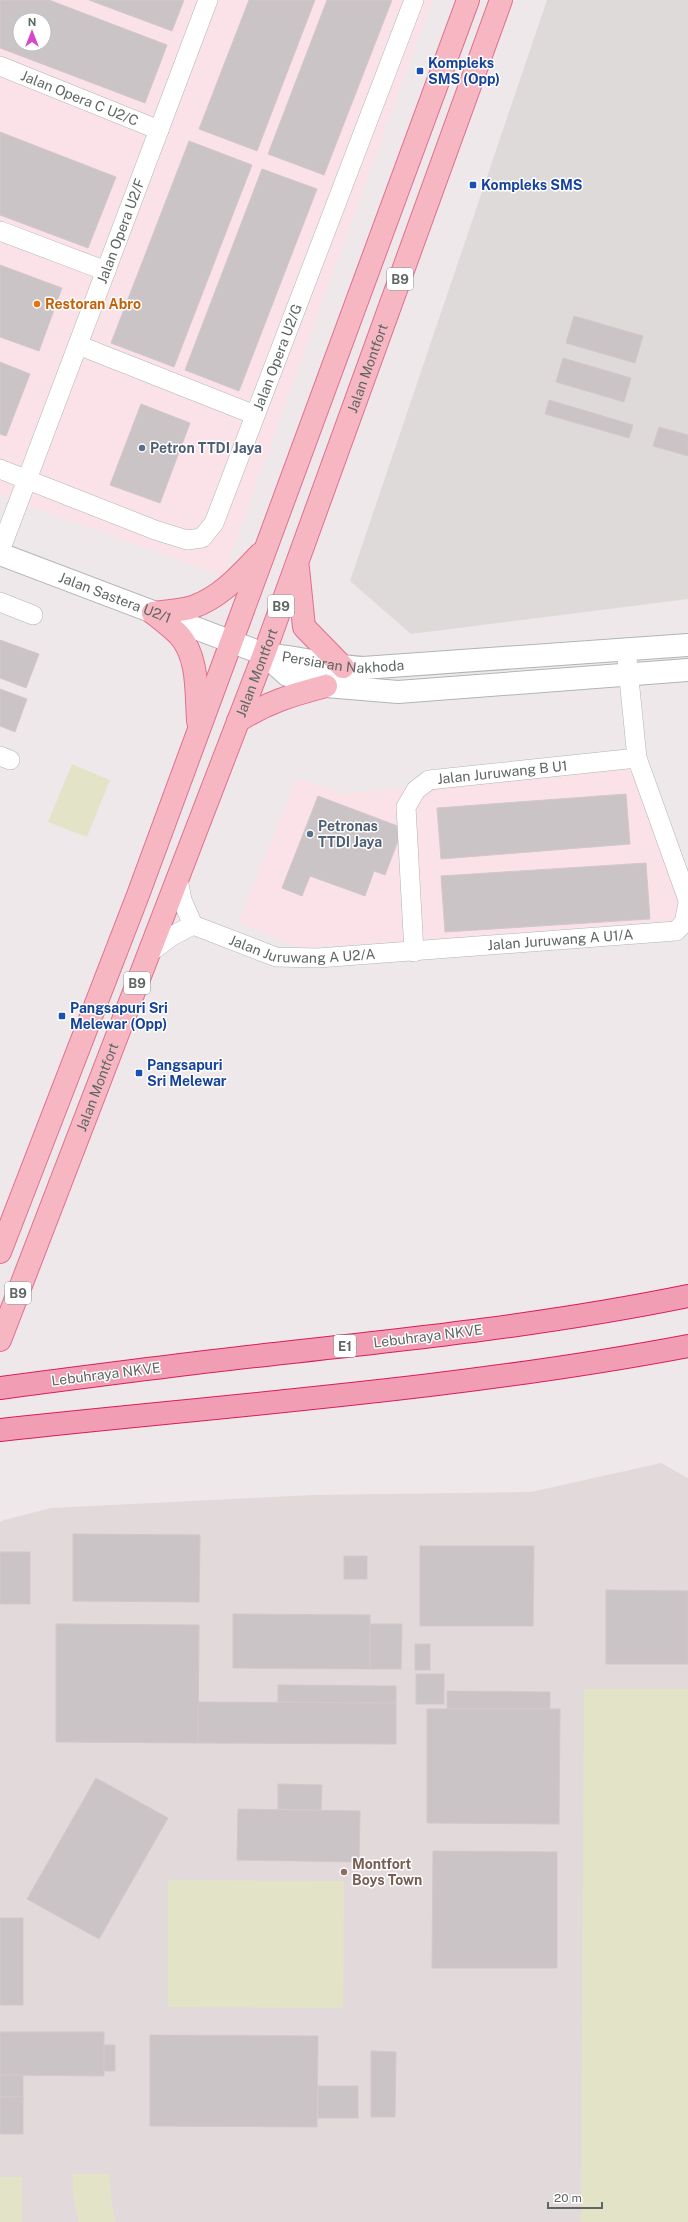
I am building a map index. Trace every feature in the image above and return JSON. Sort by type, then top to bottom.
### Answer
[{"type":"highway","name":"Lebuhraya NKVE","points":[[0,1388],[160,1367],[416,1338],[610,1311],[688,1296]]},
{"type":"highway","points":[[0,1430],[483,1379],[611,1360],[688,1346]]},
{"type":"main road","name":"B9","points":[[3,1244],[138,895],[198,728],[468,0]]},
{"type":"main road","name":"Jalan Montfort","points":[[0,1340],[264,654],[501,0]]},
{"type":"main road","points":[[153,613],[191,608],[209,600],[228,586],[265,549]]},
{"type":"main road","points":[[298,559],[304,626],[343,667]]},
{"type":"main road","points":[[153,613],[180,636],[194,664],[198,728]]},
{"type":"main road","points":[[238,720],[262,706],[288,696],[326,686]]},
{"type":"street","name":"Jalan Opera U2/F","points":[[0,553],[208,0]]},
{"type":"street","name":"Jalan Opera U2/G","points":[[0,469],[27,481],[187,540],[202,538],[214,523],[414,0]]},
{"type":"street","name":"Jalan Opera C U2/C","points":[[0,66],[159,130]]},
{"type":"street","points":[[0,231],[106,271]]},
{"type":"street","points":[[78,345],[255,415]]},
{"type":"street","name":"Jalan Sastera U2/1","points":[[0,553],[230,643],[264,654]]},
{"type":"street","points":[[0,602],[34,615]]},
{"type":"street","name":"Persiaran Nakhoda","points":[[264,654],[294,657],[343,667],[362,668],[688,645]]},
{"type":"street","points":[[626,649],[637,758],[688,900]]},
{"type":"street","name":"Persiaran Nakhoda","points":[[264,654],[287,675],[326,686],[398,692],[688,670]]},
{"type":"street","name":"Jalan Juruwang B U1","points":[[414,952],[406,806],[416,790],[429,780],[637,758]]},
{"type":"street","points":[[149,953],[172,936],[193,924],[182,900],[178,879]]},
{"type":"street","name":"Jalan Juruwang A U1/A","points":[[414,952],[676,931],[684,923],[688,903]]},
{"type":"street","name":"Jalan Juruwang A U2/A","points":[[193,924],[276,957],[318,958],[414,952]]},
{"type":"shaded area","points":[[0,0],[432,0],[223,576],[0,495]]},
{"type":"shaded area","points":[[547,0],[688,0],[688,599],[411,634],[350,581]]},
{"type":"shaded area","points":[[631,765],[680,897],[679,916],[673,923],[401,943],[297,947],[239,922],[297,778],[345,794]]},
{"type":"shaded area","name":"Montfort Boys Town","points":[[661,1463],[688,1478],[688,2222],[0,2222],[0,1522],[51,1508],[312,1495],[531,1492]]},
{"type":"green space","points":[[72,764],[110,780],[87,837],[48,822]]},
{"type":"green space","points":[[584,1689],[688,1689],[688,2222],[581,2222]]},
{"type":"green space","points":[[168,1880],[344,1881],[343,2008],[168,2007]]},
{"type":"green space","points":[[73,2174],[109,2174],[112,2205],[116,2222],[79,2222],[73,2194]]},
{"type":"green space","points":[[0,2177],[22,2177],[22,2222],[0,2222]]},
{"type":"building","points":[[0,0],[49,0],[167,45],[145,103],[0,48]]},
{"type":"building","points":[[89,0],[184,0],[172,31]]},
{"type":"building","points":[[249,0],[315,0],[257,151],[199,129]]},
{"type":"building","points":[[327,0],[392,0],[324,175],[268,154]]},
{"type":"building","points":[[0,132],[116,177],[88,248],[0,215]]},
{"type":"building","points":[[189,141],[252,165],[174,367],[111,343]]},
{"type":"building","points":[[262,169],[317,189],[239,391],[185,370]]},
{"type":"building","points":[[0,265],[62,288],[39,351],[0,337]]},
{"type":"building","points":[[574,316],[643,336],[635,363],[566,343]]},
{"type":"building","points":[[563,358],[631,378],[624,402],[556,382]]},
{"type":"building","points":[[0,362],[30,374],[6,436],[0,434]]},
{"type":"building","points":[[549,400],[633,425],[629,438],[545,414]]},
{"type":"building","points":[[141,404],[190,423],[160,503],[110,485]]},
{"type":"building","points":[[659,427],[688,435],[688,456],[653,446]]},
{"type":"building","points":[[0,640],[39,654],[26,688],[0,678]]},
{"type":"building","points":[[0,689],[27,699],[15,732],[0,726]]},
{"type":"building","points":[[626,794],[630,844],[441,859],[437,808]]},
{"type":"building","points":[[318,796],[403,828],[385,875],[374,871],[365,896],[310,876],[302,896],[282,888]]},
{"type":"building","points":[[646,863],[650,919],[445,932],[441,876]]},
{"type":"building","points":[[73,1534],[200,1535],[199,1602],[73,1601]]},
{"type":"building","points":[[420,1546],[534,1546],[533,1626],[420,1626]]},
{"type":"building","points":[[0,1552],[30,1552],[30,1604],[0,1604]]},
{"type":"building","points":[[344,1556],[367,1556],[367,1579],[344,1579]]},
{"type":"building","points":[[606,1590],[688,1591],[688,1664],[606,1664]]},
{"type":"building","points":[[233,1614],[370,1615],[370,1669],[233,1668]]},
{"type":"building","points":[[56,1624],[199,1625],[198,1743],[56,1742]]},
{"type":"building","points":[[370,1624],[402,1624],[401,1669],[370,1669]]},
{"type":"building","points":[[415,1644],[430,1644],[430,1670],[415,1670]]},
{"type":"building","points":[[416,1674],[444,1674],[444,1704],[416,1704]]},
{"type":"building","points":[[278,1685],[396,1686],[396,1703],[278,1702]]},
{"type":"building","points":[[447,1691],[550,1692],[550,1709],[447,1709]]},
{"type":"building","points":[[198,1702],[396,1703],[396,1744],[198,1743]]},
{"type":"building","points":[[427,1709],[560,1709],[559,1824],[427,1823]]},
{"type":"building","points":[[96,1778],[168,1818],[99,1939],[27,1899]]},
{"type":"building","points":[[278,1784],[322,1785],[321,1810],[278,1809]]},
{"type":"building","points":[[238,1809],[360,1811],[359,1862],[237,1860]]},
{"type":"building","points":[[433,1851],[557,1852],[557,1968],[432,1968]]},
{"type":"building","points":[[0,1918],[23,1918],[23,2005],[0,2005]]},
{"type":"building","points":[[0,2032],[104,2032],[104,2076],[0,2075]]},
{"type":"building","points":[[150,2035],[318,2036],[317,2127],[150,2126]]},
{"type":"building","points":[[104,2045],[115,2045],[115,2071],[104,2071]]},
{"type":"building","points":[[371,2051],[396,2052],[395,2117],[371,2117]]},
{"type":"building","points":[[0,2075],[23,2075],[23,2097],[0,2097]]},
{"type":"building","points":[[318,2086],[358,2086],[358,2118],[318,2118]]},
{"type":"building","points":[[0,2097],[23,2097],[23,2134],[0,2134]]},
{"type":"place","name":"Kompleks SMS (Opp)","points":[[420,71]]},
{"type":"place","name":"Kompleks SMS","points":[[473,185]]},
{"type":"place","name":"Restoran Abro","points":[[37,304]]},
{"type":"place","name":"Petron TTDI Jaya","points":[[142,448]]},
{"type":"place","name":"Petronas TTDI Jaya","points":[[310,834]]},
{"type":"place","name":"Pangsapuri Sri Melewar (Opp)","points":[[62,1016]]},
{"type":"place","name":"Pangsapuri Sri Melewar","points":[[139,1073]]},
{"type":"place","name":"Montfort Boys Town","points":[[344,1872]]}]
